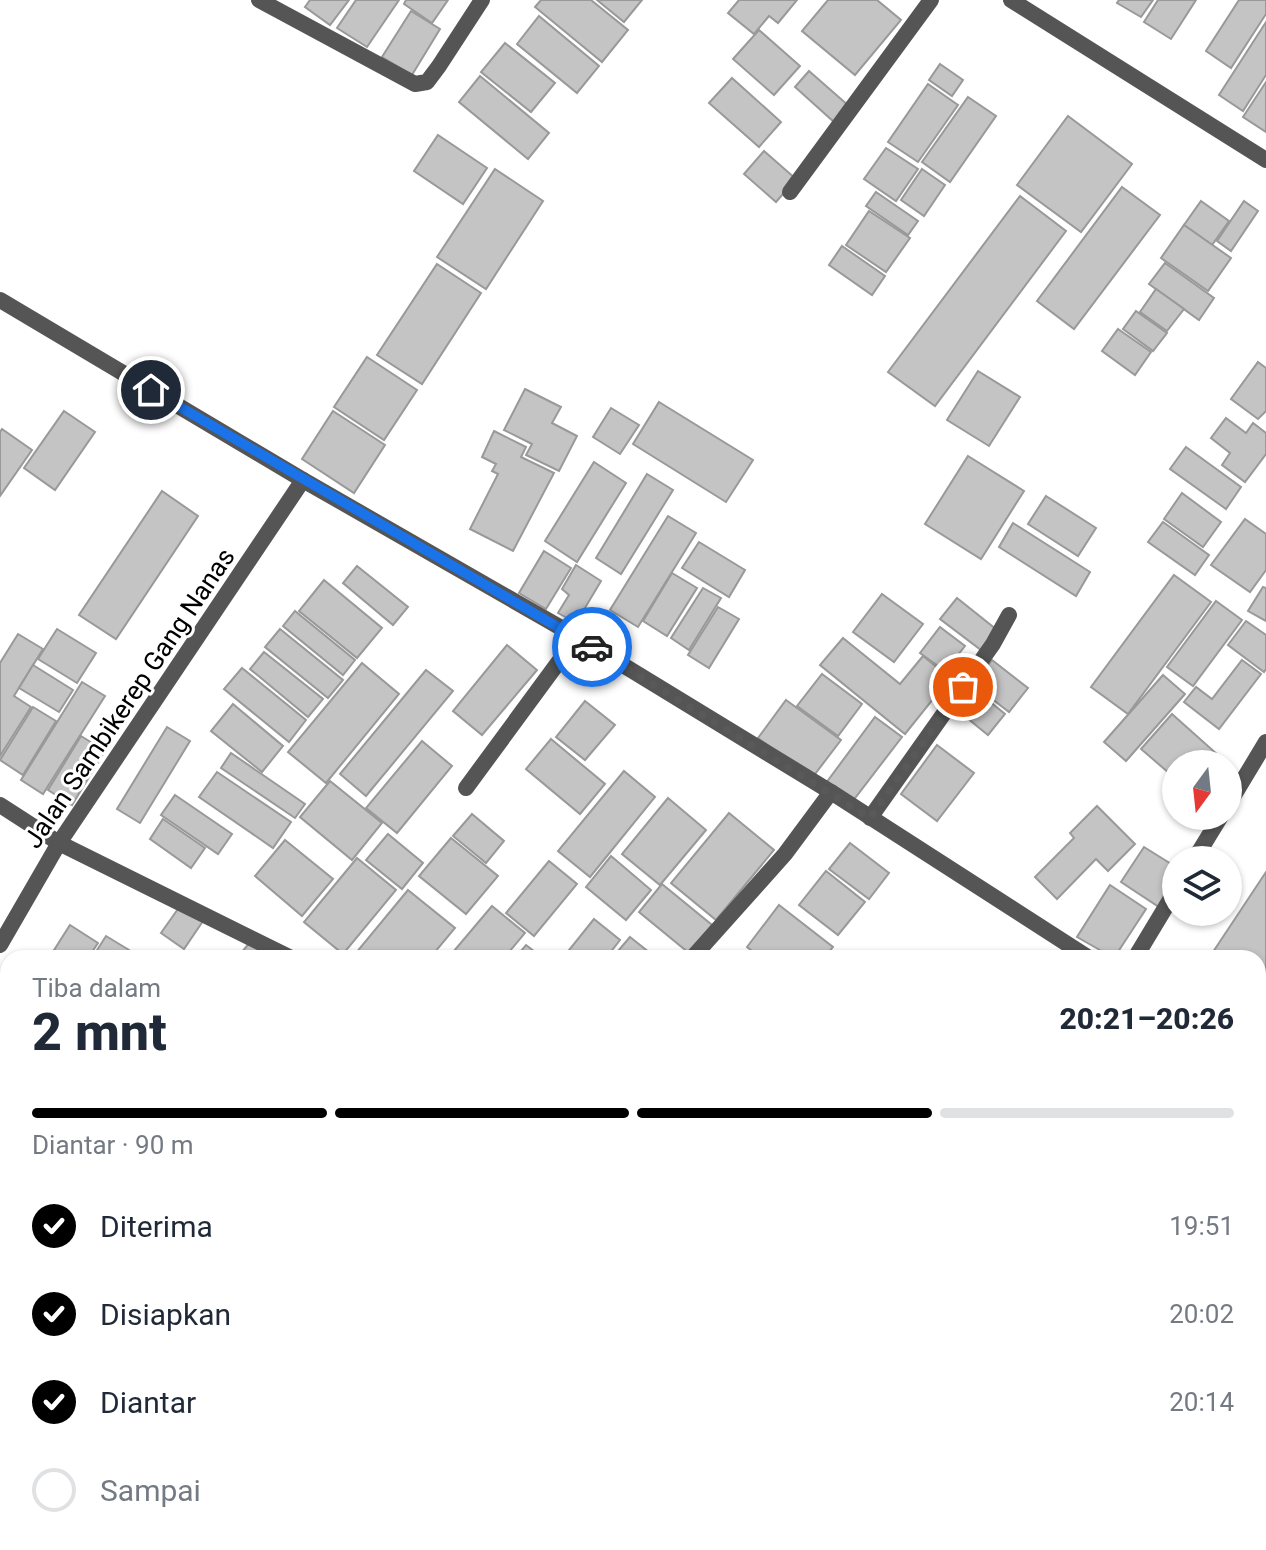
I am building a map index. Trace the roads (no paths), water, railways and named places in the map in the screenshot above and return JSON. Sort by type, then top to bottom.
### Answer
[{"type":"street","points":[[259,0],[415,84],[427,82],[482,0]]},
{"type":"street","points":[[790,192],[931,0]]},
{"type":"street","points":[[1011,0],[1037,7],[1266,160]]},
{"type":"street","points":[[0,300],[303,480],[577,637],[831,792],[1076,950]]},
{"type":"street","name":"Jalan Sambikerep Gang Nanas","points":[[0,945],[59,843],[303,480]]},
{"type":"street","points":[[870,818],[982,661],[1009,615]]},
{"type":"street","points":[[466,788],[577,637]]},
{"type":"street","points":[[1242,782],[1266,742]]},
{"type":"street","points":[[699,950],[785,854],[831,792]]},
{"type":"street","points":[[0,805],[59,843],[275,950]]},
{"type":"street","points":[[1140,950],[1162,913]]}]
